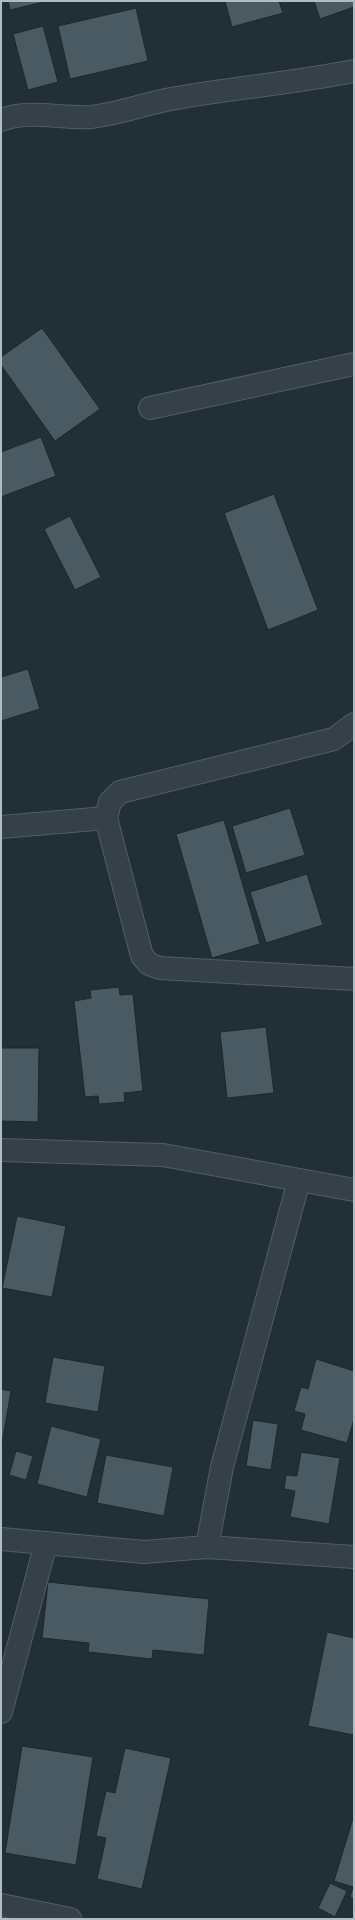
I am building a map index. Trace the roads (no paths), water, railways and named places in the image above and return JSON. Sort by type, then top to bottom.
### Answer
[{"type":"street","points":[[1,120],[33,115],[90,117],[125,111],[170,99],[354,71]]},
{"type":"street","points":[[150,408],[354,364]]},
{"type":"street","points":[[354,724],[334,739],[120,792],[110,802],[106,818],[142,956],[149,964],[160,968],[354,979]]},
{"type":"street","points":[[1,828],[106,818]]},
{"type":"street","points":[[1,1150],[163,1155],[354,1190]]},
{"type":"street","points":[[207,1546],[222,1467],[299,1180]]},
{"type":"street","points":[[1,1539],[144,1552],[207,1546],[354,1557]]},
{"type":"street","points":[[1,1712],[46,1543]]},
{"type":"street","points":[[1,1905],[70,1919]]}]
